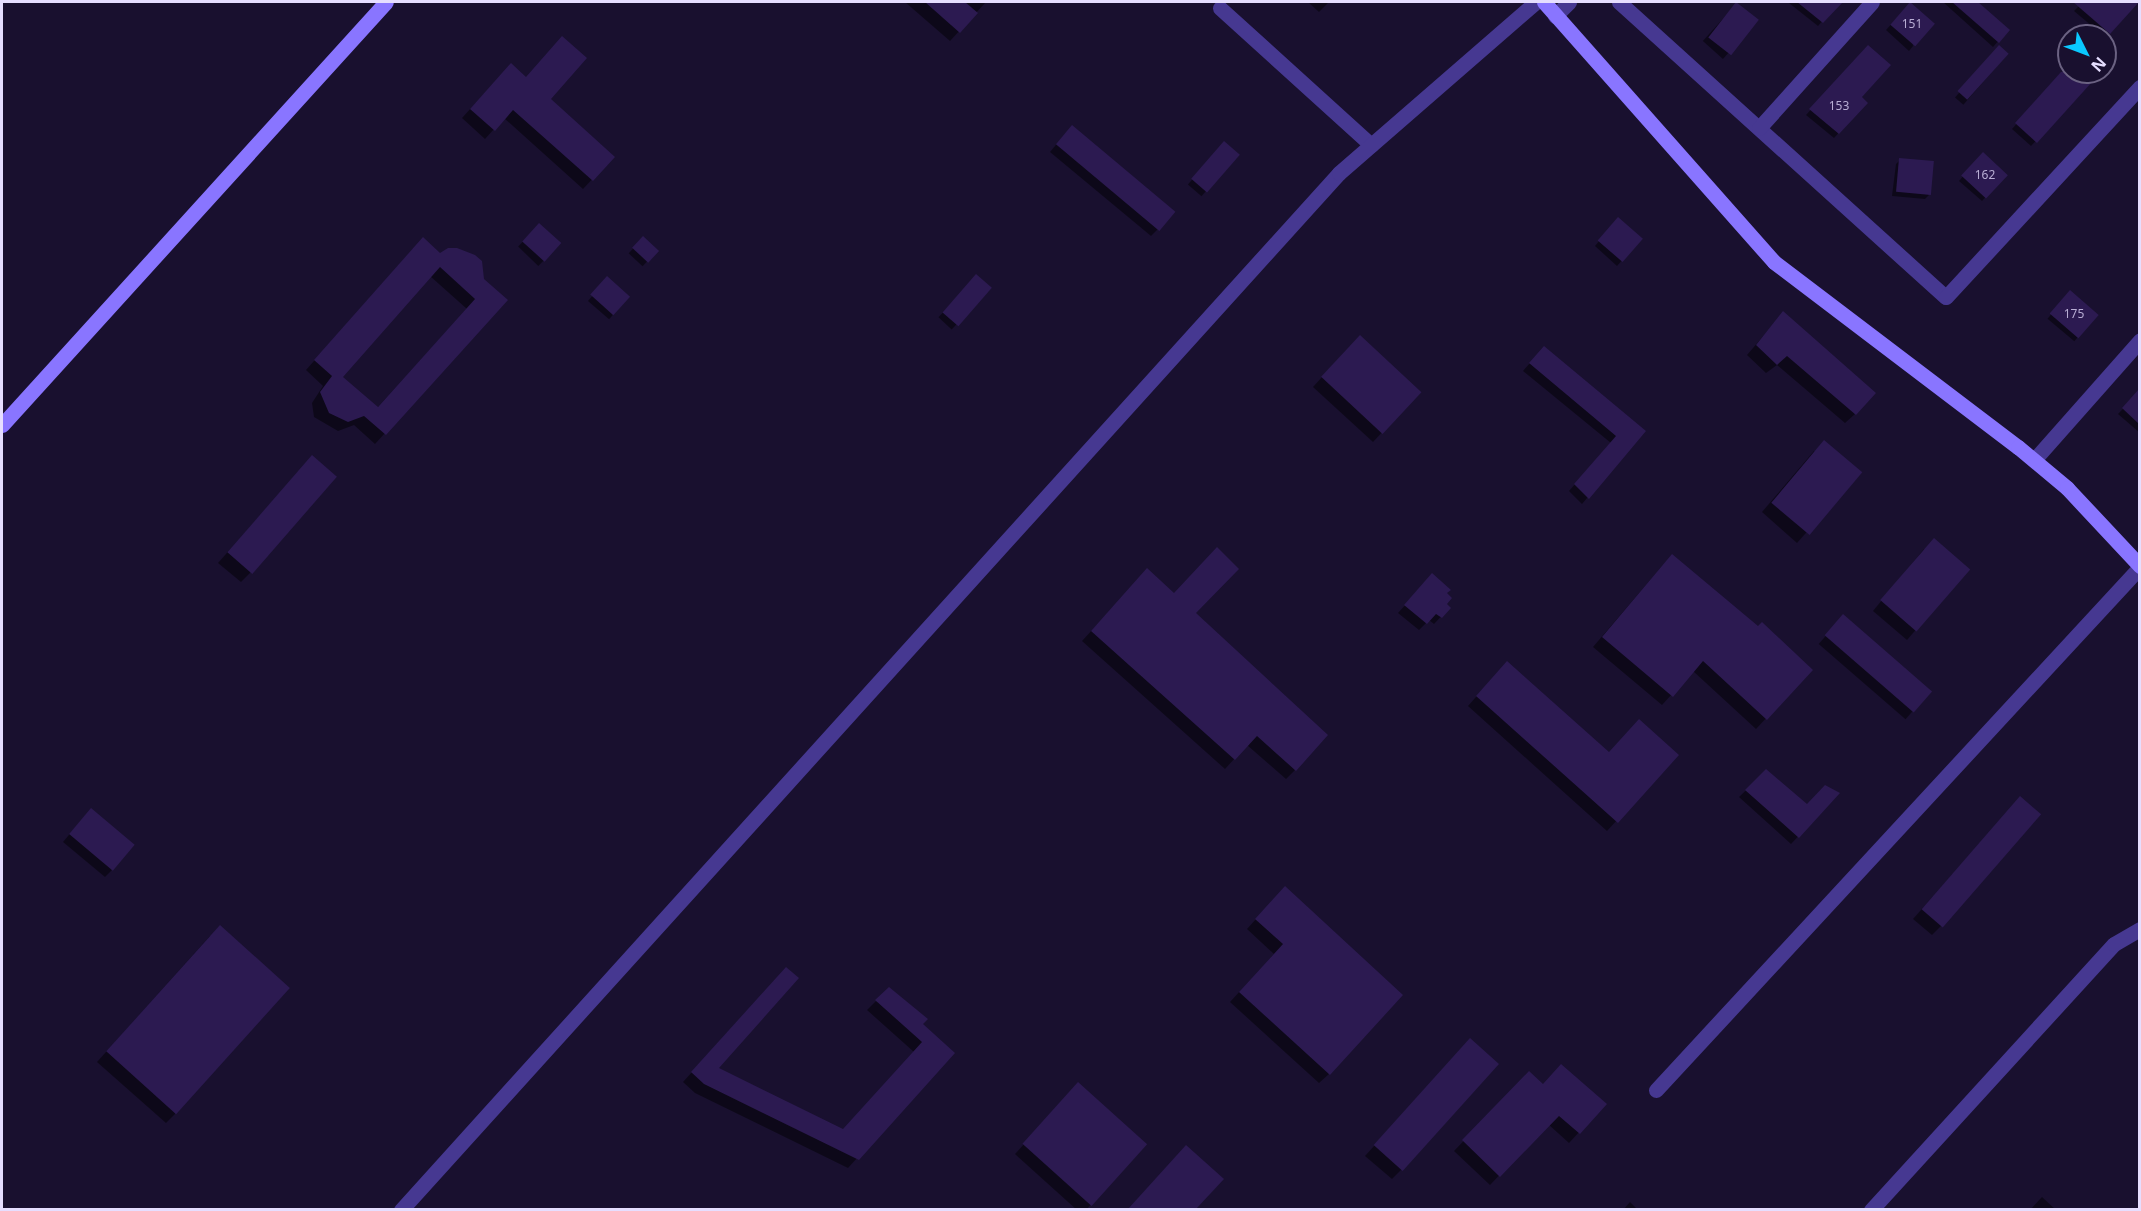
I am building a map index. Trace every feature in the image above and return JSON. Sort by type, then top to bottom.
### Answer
[{"type":"street","points":[[2,425],[386,2]]},
{"type":"street","points":[[401,1209],[1339,173],[1536,2]]},
{"type":"street","points":[[1544,2],[1774,262],[2034,460],[2067,488],[2139,566],[1656,1090]]},
{"type":"street","points":[[1555,16],[1569,2]]},
{"type":"street","points":[[1619,2],[1946,297],[2139,87]]},
{"type":"street","points":[[1759,128],[1872,2]]},
{"type":"street","points":[[1220,8],[1371,145]]},
{"type":"street","points":[[2034,460],[2139,340]]},
{"type":"street","points":[[1871,1209],[2114,944],[2139,929]]},
{"type":"building","points":[[925,2],[965,2],[978,13],[960,33]]},
{"type":"building","points":[[1736,2],[1759,20],[1731,55],[1708,37]]},
{"type":"building","points":[[1797,2],[1843,2],[1823,23]]},
{"type":"building","points":[[1910,2],[1935,24],[1915,46],[1890,25]]},
{"type":"building","points":[[1952,2],[1978,2],[2010,30],[1999,43]]},
{"type":"building","points":[[2073,2],[2139,2],[2117,26],[2117,24],[2098,24]]},
{"type":"building","points":[[562,36],[587,58],[551,99],[615,157],[593,181],[513,110],[495,131],[470,109],[511,63],[526,77]]},
{"type":"building","points":[[1868,45],[1891,65],[1862,97],[1868,103],[1839,134],[1809,109]]},
{"type":"building","points":[[1999,45],[2009,54],[1967,100],[1958,91]]},
{"type":"building","points":[[2057,76],[2057,84],[2090,84],[2037,143],[2015,123]]},
{"type":"building","points":[[1072,125],[1175,212],[1159,231],[1056,144]]},
{"type":"building","points":[[1224,141],[1240,155],[1207,193],[1191,179]]},
{"type":"building","points":[[1983,152],[2008,175],[1986,199],[1961,175]]},
{"type":"building","points":[[1899,158],[1934,161],[1931,195],[1896,192]]},
{"type":"building","points":[[1618,217],[1643,239],[1623,262],[1598,240]]},
{"type":"building","points":[[539,223],[561,243],[545,262],[522,242]]},
{"type":"building","points":[[643,236],[659,251],[648,263],[632,248]]},
{"type":"building","points":[[423,237],[440,253],[448,248],[457,248],[475,255],[482,261],[484,279],[508,300],[386,435],[364,416],[348,422],[329,413],[320,392],[332,376],[314,360]],"holes":[[[440,267],[475,299],[378,407],[343,377]]]},
{"type":"building","points":[[976,274],[992,288],[958,326],[943,312]]},
{"type":"building","points":[[607,276],[630,297],[613,315],[590,295]]},
{"type":"building","points":[[2070,290],[2099,315],[2078,338],[2050,313]]},
{"type":"building","points":[[1783,311],[1876,393],[1856,415],[1787,356],[1777,365],[1756,345]]},
{"type":"building","points":[[1360,335],[1421,392],[1383,434],[1321,377]]},
{"type":"building","points":[[1544,346],[1646,431],[1589,499],[1574,484],[1616,436],[1529,363]]},
{"type":"building","points":[[2139,389],[2139,424],[2122,408]]},
{"type":"building","points":[[1824,440],[1862,472],[1810,535],[1771,503]]},
{"type":"building","points":[[312,455],[337,477],[252,574],[227,552]]},
{"type":"building","points":[[1934,538],[1970,569],[1916,631],[1880,600]]},
{"type":"building","points":[[1217,547],[1239,569],[1196,613],[1328,735],[1296,771],[1257,736],[1235,760],[1091,631],[1147,568],[1174,593]]},
{"type":"building","points":[[1672,554],[1758,626],[1762,622],[1813,670],[1767,720],[1703,661],[1673,697],[1602,637]]},
{"type":"building","points":[[1432,573],[1451,590],[1447,593],[1452,598],[1447,604],[1451,608],[1442,618],[1436,614],[1427,624],[1404,605]]},
{"type":"building","points":[[1843,614],[1932,691],[1914,713],[1825,635]]},
{"type":"building","points":[[1507,661],[1609,752],[1639,719],[1679,755],[1618,823],[1476,696]]},
{"type":"building","points":[[1766,769],[1807,804],[1825,785],[1840,793],[1799,838],[1745,790]]},
{"type":"building","points":[[2020,796],[2041,814],[1943,928],[1922,909]]},
{"type":"building","points":[[91,808],[135,845],[113,871],[69,834]]},
{"type":"building","points":[[1285,886],[1403,995],[1330,1075],[1239,992],[1283,944],[1255,919]]},
{"type":"building","points":[[220,925],[290,988],[176,1114],[106,1051]]},
{"type":"building","points":[[786,967],[799,978],[719,1068],[843,1129],[922,1042],[875,1000],[889,987],[928,1019],[923,1024],[955,1053],[859,1160],[704,1084],[691,1072]]},
{"type":"building","points":[[1470,1038],[1499,1064],[1403,1171],[1374,1145]]},
{"type":"building","points":[[1561,1064],[1607,1104],[1580,1134],[1559,1116],[1500,1177],[1462,1140],[1529,1071],[1543,1084]]},
{"type":"building","points":[[1078,1082],[1147,1144],[1092,1206],[1022,1144]]},
{"type":"building","points":[[1186,1145],[1224,1179],[1196,1209],[1128,1209]]}]
